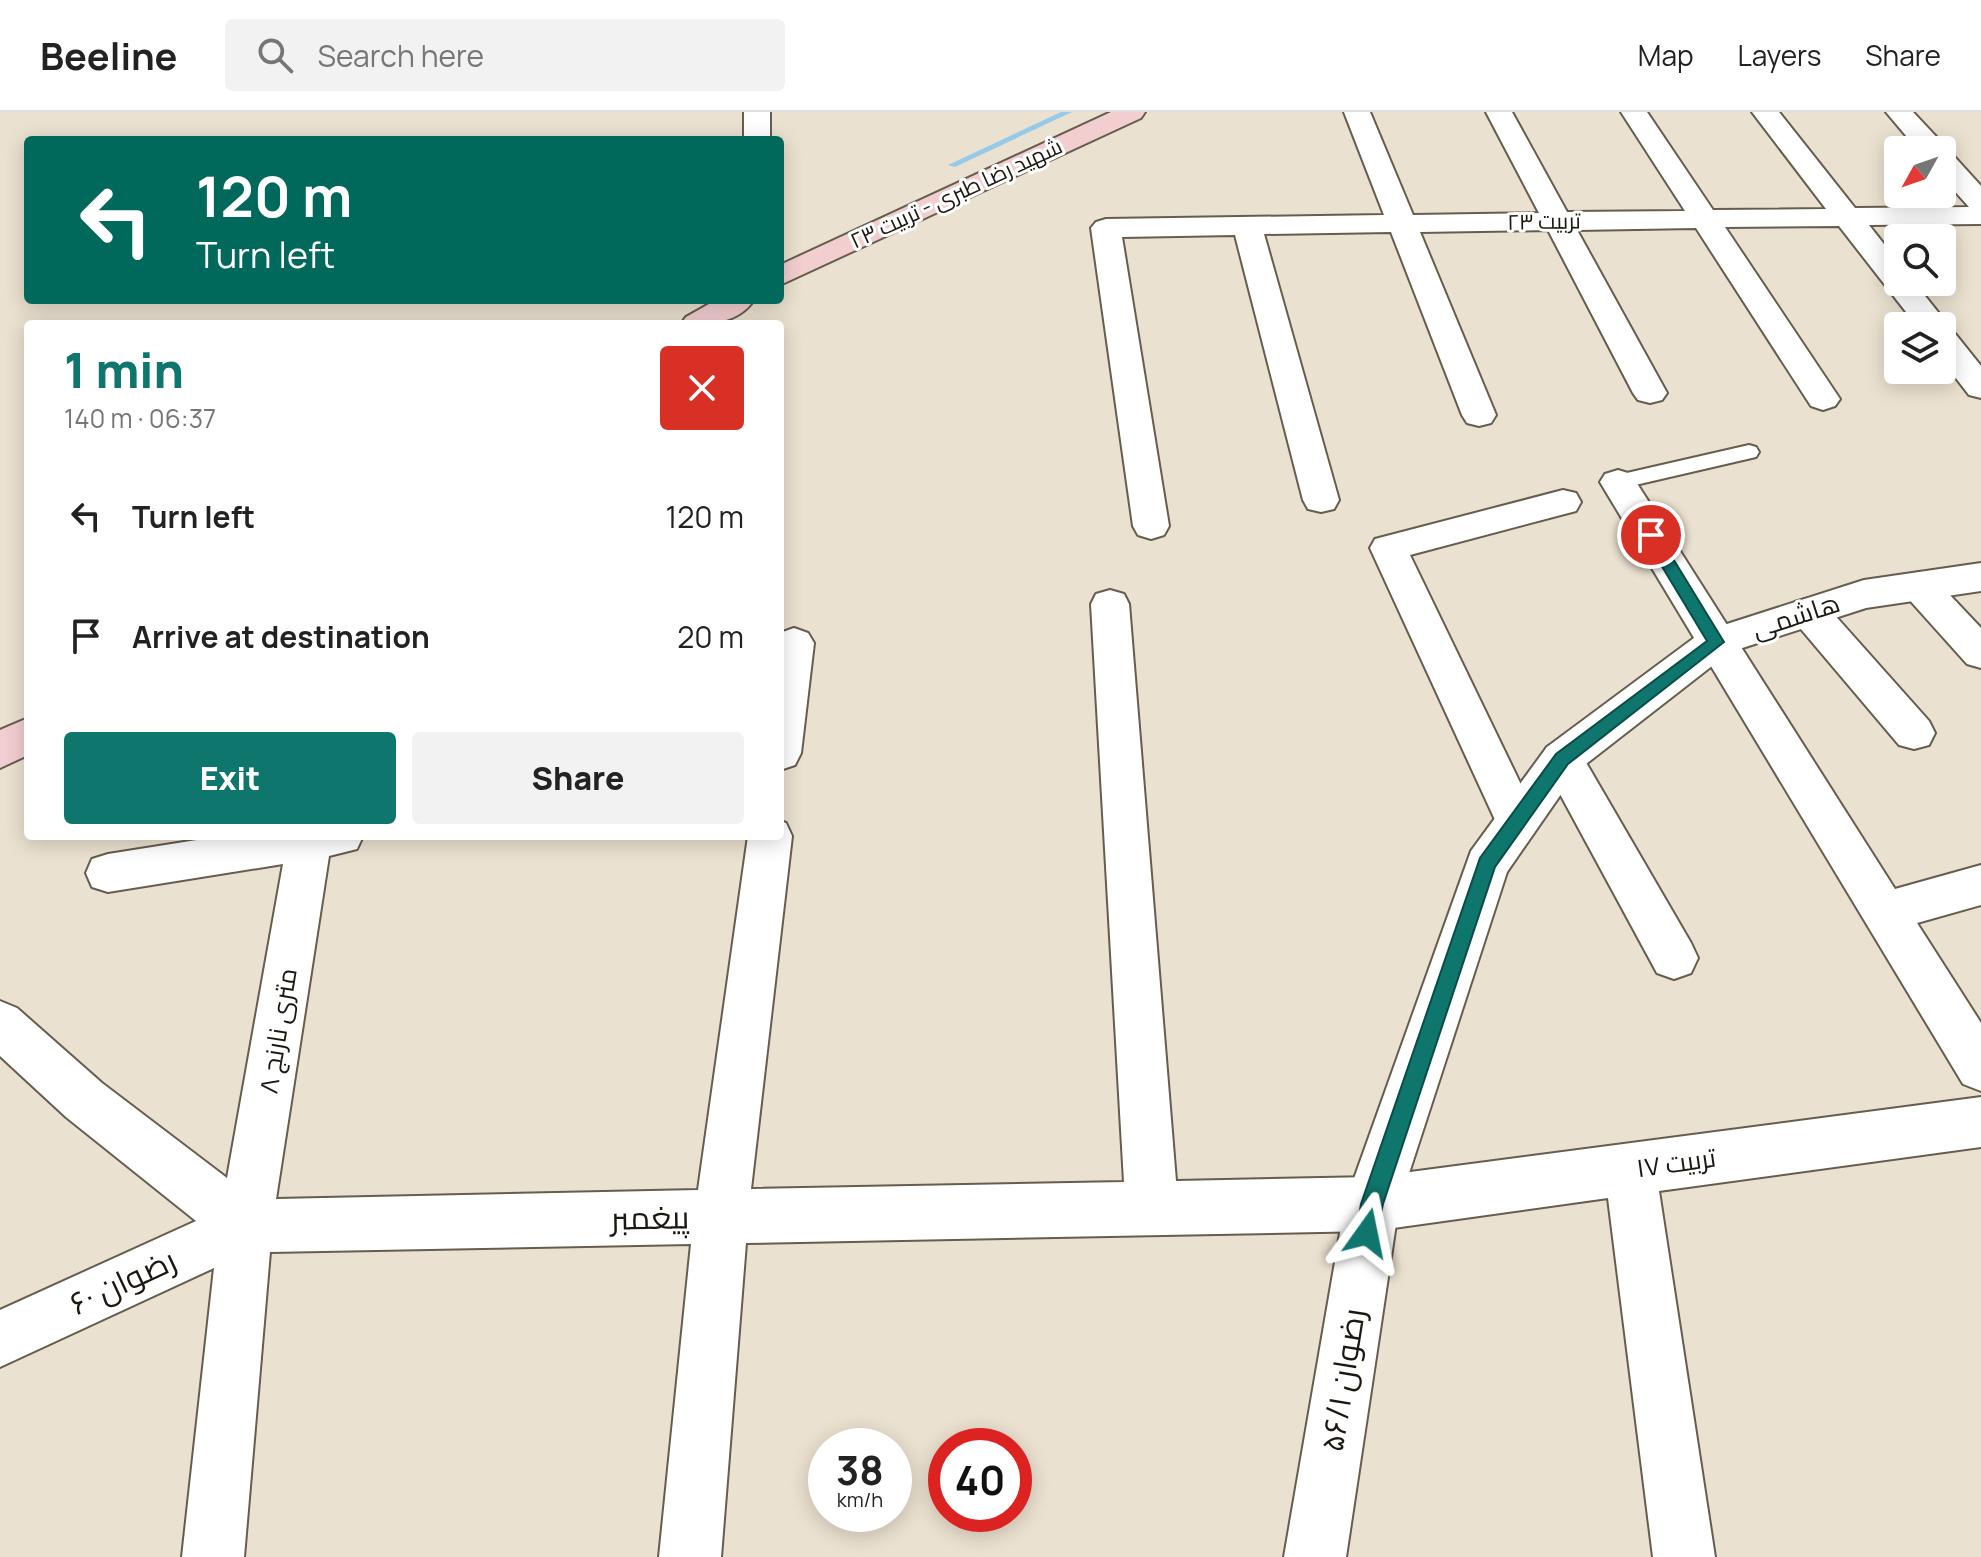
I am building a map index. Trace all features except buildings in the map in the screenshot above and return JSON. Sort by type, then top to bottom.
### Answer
[{"type":"main road","name":"شهید رضا طبری - تربیت ۲۳","points":[[784,274],[1132,112]]},
{"type":"main road","points":[[704,320],[732,304]]},
{"type":"main road","points":[[0,751],[24,736]]},
{"type":"street","points":[[757,112],[757,136]]},
{"type":"street","points":[[1357,112],[1479,415]]},
{"type":"street","points":[[1499,112],[1650,393]]},
{"type":"street","points":[[1634,112],[1823,399]]},
{"type":"street","points":[[1765,112],[1884,264]]},
{"type":"street","points":[[1899,112],[1920,136]]},
{"type":"street","points":[[1956,175],[1981,203]]},
{"type":"street","name":"تربیت ۲۳","points":[[1151,526],[1106,228],[1981,215]]},
{"type":"street","points":[[1247,226],[1321,500]]},
{"type":"street","points":[[1909,296],[1922,312]]},
{"type":"street","points":[[1956,356],[1981,388]]},
{"type":"street","points":[[1618,482],[1981,1067]]},
{"type":"street","points":[[1517,822],[1388,548],[1563,502]]},
{"type":"street","name":"هاشمی","points":[[1372,1204],[1487,864],[1562,759],[1716,642],[1864,594],[1981,577]]},
{"type":"street","points":[[1919,586],[1981,653]]},
{"type":"street","points":[[1110,604],[1152,1208]]},
{"type":"street","points":[[1809,612],[1914,733]]},
{"type":"street","points":[[784,722],[794,643]]},
{"type":"street","points":[[1562,759],[1674,958]]},
{"type":"street","points":[[108,873],[308,840]]},
{"type":"street","name":"۸ متری نارنج","points":[[213,1557],[245,1226],[320,840]]},
{"type":"street","points":[[690,1557],[721,1216],[769,840]]},
{"type":"street","points":[[1884,912],[1981,885]]},
{"type":"street","points":[[0,1024],[84,1100],[245,1226]]},
{"type":"street","name":"تربیت ۱۷","points":[[1372,1204],[1981,1122]]},
{"type":"street","points":[[1630,1169],[1684,1557]]},
{"type":"street","name":"پیغمبر","points":[[245,1226],[1372,1204]]},
{"type":"street","name":"رضوان ۵۶/۱","points":[[1315,1557],[1372,1204]]},
{"type":"street","name":"رضوان ۶۰","points":[[0,1339],[245,1226]]},
{"type":"lane","points":[[1618,482],[1749,452]]},
{"type":"waterway","points":[[952,165],[1068,112]]},
{"type":"route","points":[[1367,1233],[1372,1204],[1487,864],[1562,759],[1716,642],[1651,535]]}]
